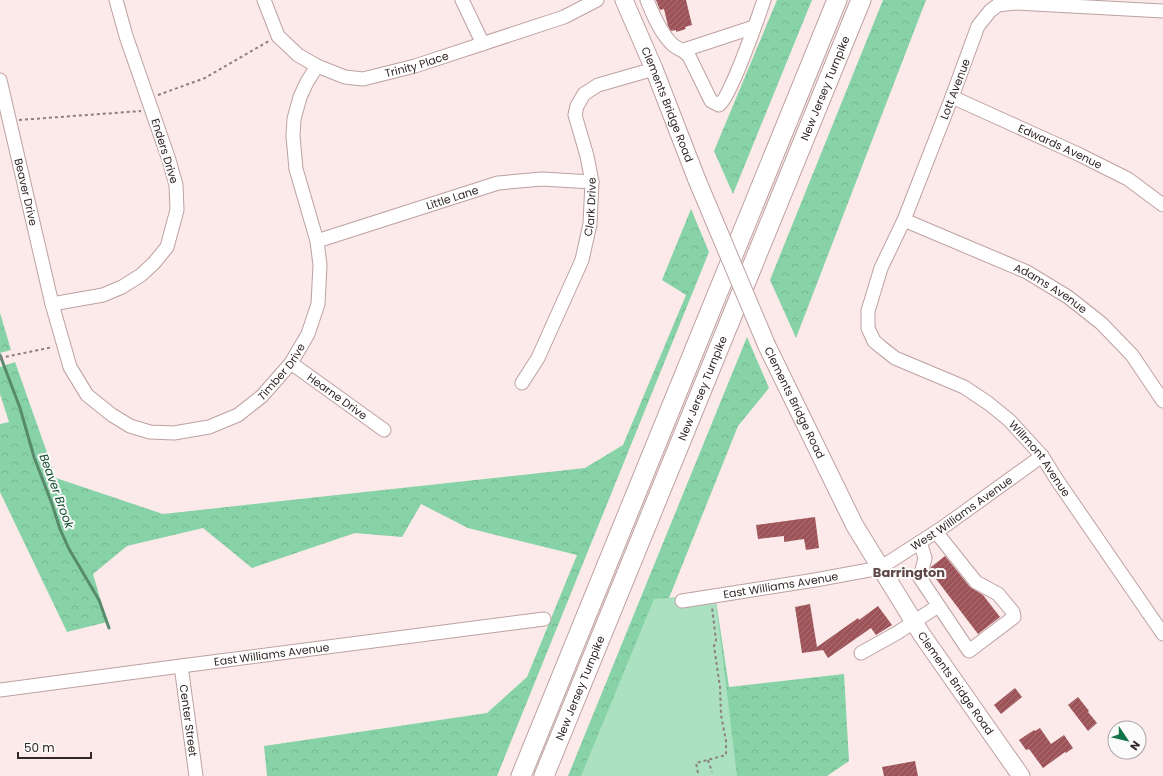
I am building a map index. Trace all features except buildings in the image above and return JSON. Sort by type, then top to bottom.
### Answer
[{"type":"highway","name":"New Jersey Turnpike","points":[[521,776],[837,0]]},
{"type":"highway","name":"New Jersey Turnpike","points":[[544,776],[861,0]]},
{"type":"main road","name":"Clements Bridge Road","points":[[624,0],[654,69],[697,180],[767,346],[855,526],[914,621],[1021,776]]},
{"type":"street","name":"Enders Drive","points":[[52,304],[103,295],[122,287],[141,275],[167,247],[177,210],[176,185],[169,160],[126,36],[116,0]]},
{"type":"street","name":"Trinity Place","points":[[264,0],[278,36],[298,55],[317,66],[345,77],[363,79],[415,66],[564,17],[597,0]]},
{"type":"street","points":[[462,0],[483,44]]},
{"type":"street","points":[[647,0],[663,32],[673,45],[679,49],[684,50],[754,27]]},
{"type":"street","points":[[684,50],[689,56],[711,101],[719,105],[723,103],[734,80],[764,0]]},
{"type":"street","name":"Lott Avenue","points":[[871,334],[868,328],[868,311],[881,268],[904,220],[978,26],[990,11],[998,5],[1014,3],[1163,11]]},
{"type":"street","name":"Timber Drive","points":[[52,304],[70,367],[87,395],[112,415],[130,426],[150,432],[174,433],[209,427],[238,415],[262,396],[291,363],[308,334],[318,304],[320,265],[317,241],[296,169],[292,136],[294,119],[300,97],[306,82],[317,66]]},
{"type":"street","name":"Clark Drive","points":[[522,383],[538,358],[582,260],[590,224],[592,182],[587,156],[575,115],[577,106],[584,94],[598,85],[654,69]]},
{"type":"street","name":"Beaver Drive","points":[[0,80],[52,304]]},
{"type":"street","name":"Edwards Avenue","points":[[952,97],[1078,154],[1128,179],[1163,205]]},
{"type":"street","name":"Little Lane","points":[[317,241],[498,183],[542,179],[592,182]]},
{"type":"street","name":"Adams Avenue","points":[[904,220],[1027,272],[1068,297],[1101,323],[1132,355],[1163,401]]},
{"type":"street","name":"Willmont Avenue","points":[[871,334],[874,341],[880,348],[895,358],[964,387],[988,403],[1009,420],[1042,456],[1056,480],[1163,634]]},
{"type":"street","name":"Hearne Drive","points":[[291,363],[384,430]]},
{"type":"street","name":"West Williams Avenue","points":[[880,568],[936,532],[1042,456]]},
{"type":"street","points":[[920,542],[925,558],[920,578],[969,650],[1014,617],[1013,612],[998,594],[976,582],[936,532]]},
{"type":"street","name":"East Williams Avenue","points":[[682,600],[815,580],[880,568]]},
{"type":"street","points":[[861,654],[897,633],[938,606]]},
{"type":"street","name":"East Williams Avenue","points":[[0,690],[544,619]]},
{"type":"street","name":"Center Street","points":[[181,666],[196,776]]},
{"type":"path","points":[[10,120],[150,105],[205,78],[278,36]]},
{"type":"path","points":[[0,358],[64,345]]},
{"type":"path","points":[[698,773],[696,763],[726,755],[726,741],[721,715],[720,687],[714,646],[716,640],[712,604]]},
{"type":"path","points":[[708,760],[712,772]]},
{"type":"green space","points":[[777,0],[812,0],[733,194],[714,151]]},
{"type":"green space","points":[[883,0],[926,0],[796,338],[770,280]]},
{"type":"green space","points":[[691,209],[709,252],[497,776],[267,776],[264,746],[487,713],[527,677],[577,555],[468,528],[421,504],[402,537],[355,533],[252,568],[203,528],[127,546],[93,574],[107,622],[67,632],[0,492],[0,424],[9,422],[0,394],[0,367],[15,362],[56,478],[163,514],[585,468],[623,445],[686,295],[662,280]]},
{"type":"green space","points":[[0,313],[11,350],[0,353]]},
{"type":"green space","points":[[747,337],[769,388],[738,426],[669,598],[715,594],[729,687],[844,674],[849,761],[827,776],[568,776]]},
{"type":"green space","points":[[715,594],[737,776],[581,776],[654,599]]},
{"type":"waterway","name":"Beaver Brook","points":[[0,355],[20,408],[34,457],[60,529],[69,549],[99,600],[109,628]]},
{"type":"district","name":"Barrington","points":[[909,572]]}]
